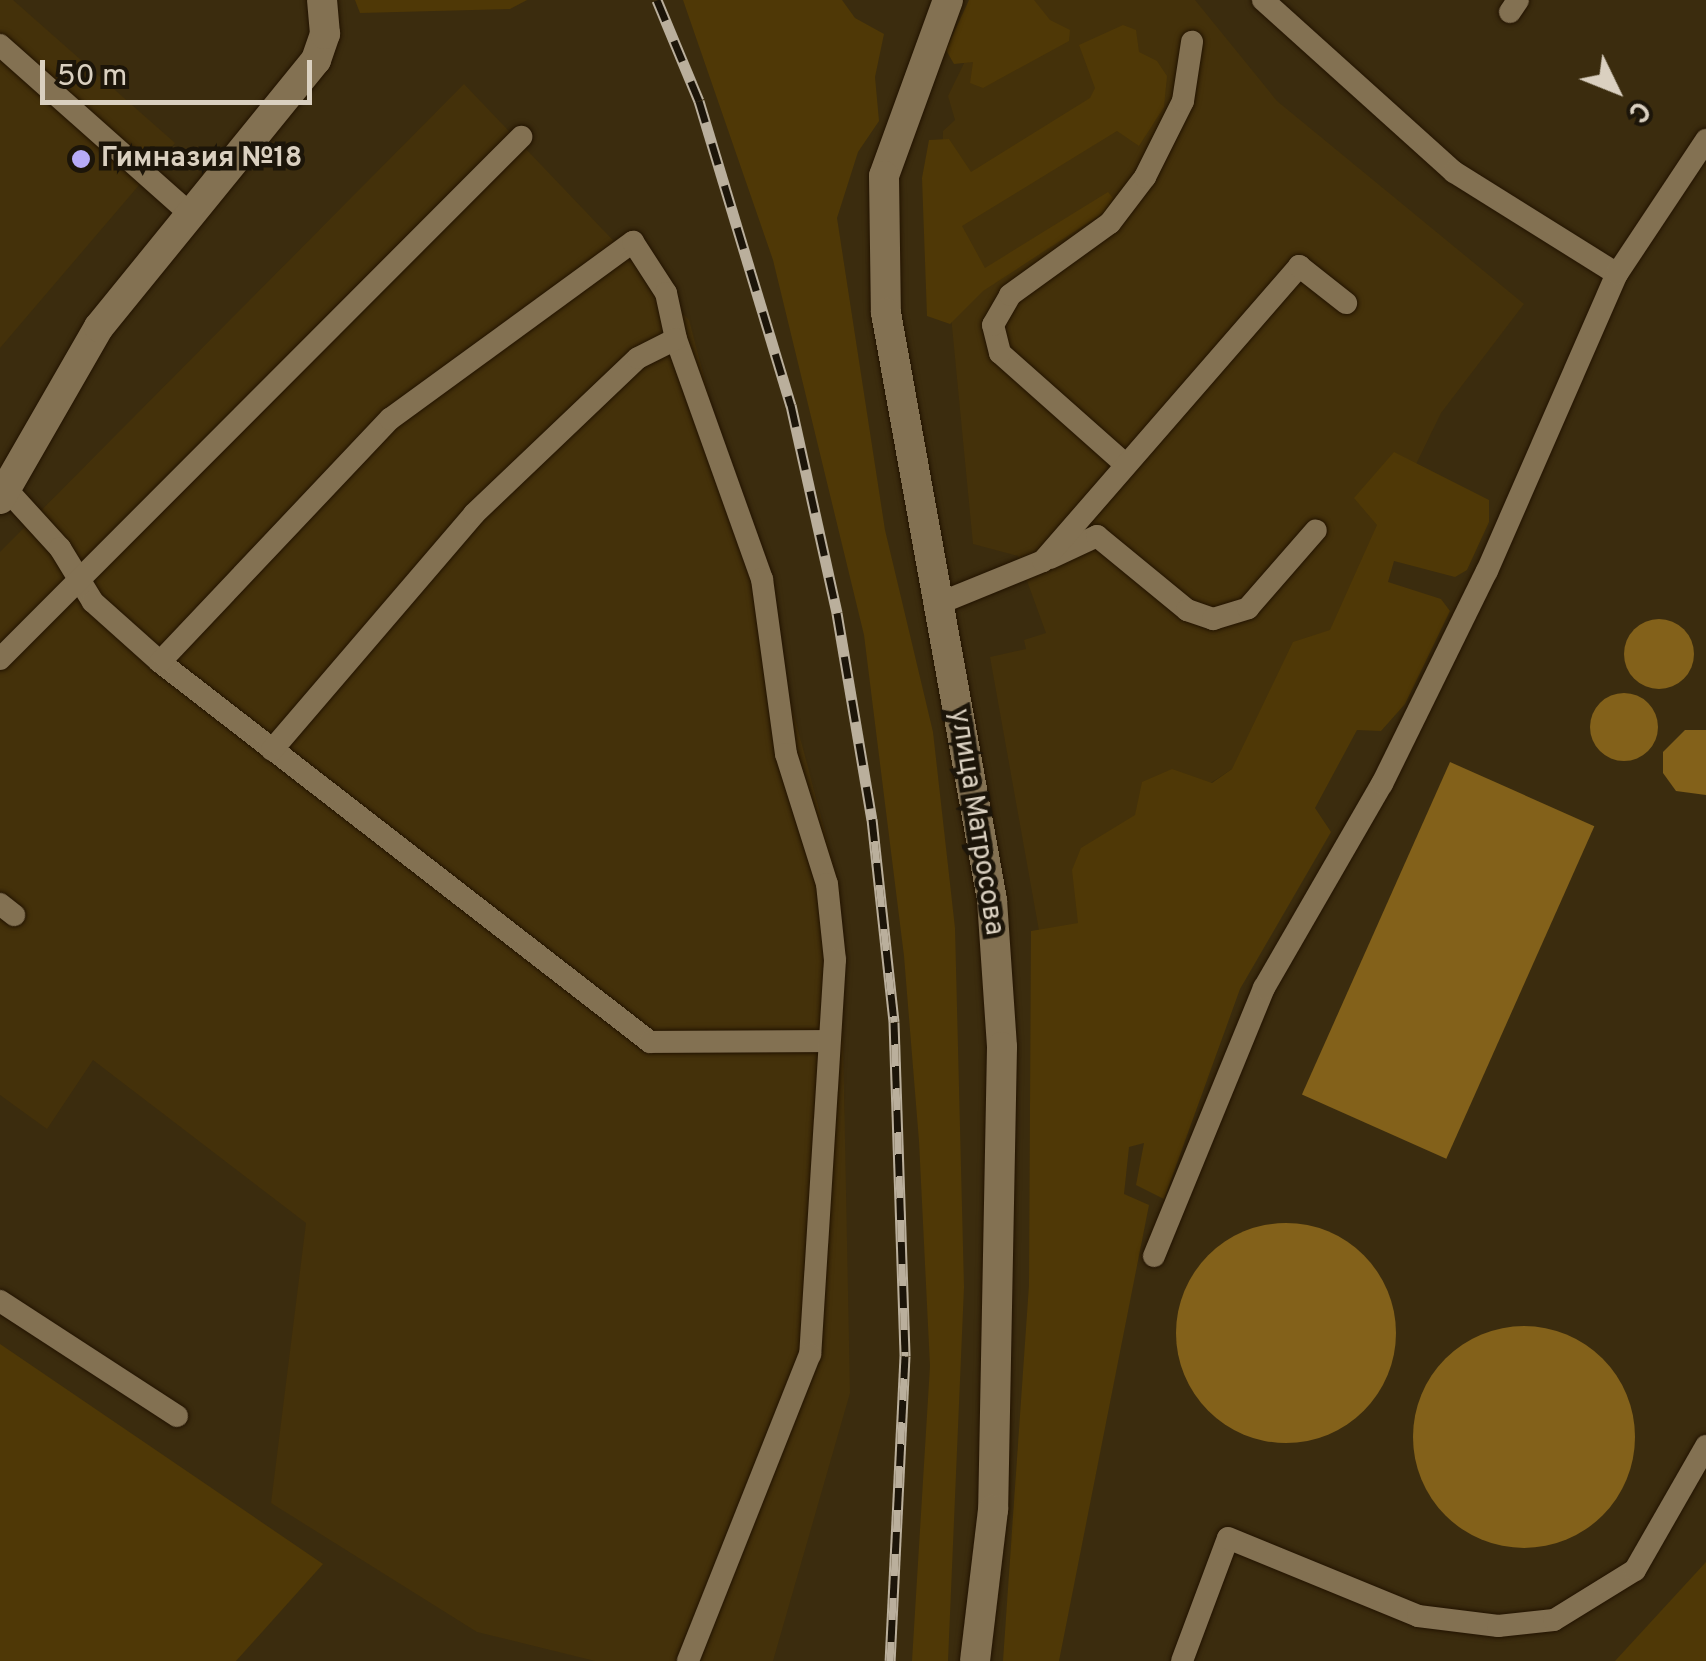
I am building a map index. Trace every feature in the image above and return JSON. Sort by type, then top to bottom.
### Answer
[{"type":"main road","points":[[3,494],[99,327],[188,212],[316,60],[325,34],[322,0]]},
{"type":"main road","name":"улица Матросова","points":[[948,0],[884,176],[886,313],[992,900],[1002,1047],[993,1510],[975,1661]]},
{"type":"lane","points":[[1263,0],[1454,172],[1617,274]]},
{"type":"lane","points":[[1124,464],[1008,362],[993,325],[1010,295],[1110,224],[1145,177],[1183,102],[1192,42]]},
{"type":"lane","points":[[0,45],[188,212]]},
{"type":"lane","points":[[0,659],[77,576],[521,137]]},
{"type":"lane","points":[[1154,1256],[1264,988],[1382,784],[1487,570],[1617,274],[1706,140]]},
{"type":"lane","points":[[160,662],[390,419],[634,242],[666,293],[676,339],[762,578],[786,754],[827,884],[835,960],[826,1041],[810,1354],[688,1661]]},
{"type":"lane","points":[[1043,561],[1298,266],[1346,303]]},
{"type":"lane","points":[[272,750],[474,514],[638,358],[676,339]]},
{"type":"lane","points":[[3,494],[77,576],[93,602],[160,662],[650,1042],[826,1041]]},
{"type":"lane","points":[[940,602],[1097,536],[1187,610],[1213,620],[1248,608],[1316,530]]},
{"type":"lane","points":[[0,1301],[177,1416]]},
{"type":"lane","points":[[1182,1661],[1228,1538],[1418,1616],[1498,1626],[1554,1620],[1634,1570],[1706,1446]]},
{"type":"shaded area","name":"Гимназия №18","points":[[0,0],[13,0],[175,143],[0,348]]},
{"type":"shaded area","points":[[355,0],[527,0],[510,9],[360,13]]},
{"type":"shaded area","points":[[683,0],[842,0],[855,18],[884,34],[875,77],[879,121],[858,152],[837,218],[885,530],[933,732],[955,928],[964,1287],[948,1661],[912,1661],[930,1366],[919,1141],[904,956],[864,635],[773,260]]},
{"type":"shaded area","points":[[969,0],[1034,0],[1050,20],[1070,30],[1069,41],[983,88],[970,83],[973,62],[954,64],[946,50]]},
{"type":"shaded area","points":[[995,0],[1195,0],[1277,101],[1524,304],[1441,413],[1261,782],[1232,769],[1203,788],[1048,981],[990,657],[1026,649],[1024,640],[1046,633],[1018,556],[973,544],[941,212],[943,131],[955,120],[948,96]]},
{"type":"shaded area","points":[[1123,25],[1136,30],[1139,52],[1157,61],[1167,76],[1164,107],[1139,146],[1117,131],[962,226],[985,268],[1108,192],[1113,198],[1106,211],[983,291],[950,324],[927,316],[922,178],[929,140],[949,139],[971,172],[1090,98],[1095,88],[1079,45]]},
{"type":"shaded area","points":[[464,84],[689,320],[840,888],[850,1393],[773,1661],[595,1661],[477,1632],[271,1503],[306,1223],[93,1060],[47,1129],[0,1095],[0,552]]},
{"type":"shaded area","points":[[1394,452],[1489,500],[1489,522],[1467,570],[1455,577],[1394,561],[1388,582],[1441,599],[1450,611],[1405,704],[1381,731],[1357,730],[1315,808],[1331,832],[1240,989],[1164,1199],[1136,1185],[1144,1143],[1129,1147],[1124,1194],[1149,1205],[1059,1661],[1003,1661],[1029,1285],[1031,931],[1078,923],[1072,870],[1081,848],[1135,815],[1142,782],[1172,769],[1212,783],[1232,769],[1293,642],[1330,630],[1377,525],[1354,498]]},
{"type":"shaded area","points":[[1659,619],[1684,629],[1694,654],[1684,679],[1659,689],[1634,679],[1624,654],[1634,629]]},
{"type":"shaded area","points":[[1624,693],[1648,703],[1658,727],[1648,751],[1624,761],[1600,751],[1590,727],[1600,703]]},
{"type":"shaded area","points":[[1685,730],[1706,730],[1706,795],[1676,791],[1663,773],[1663,752]]},
{"type":"shaded area","points":[[1450,762],[1594,826],[1446,1159],[1302,1095]]},
{"type":"shaded area","points":[[1286,1223],[1328,1231],[1364,1255],[1388,1291],[1396,1333],[1388,1375],[1364,1411],[1328,1435],[1286,1443],[1244,1435],[1208,1411],[1184,1375],[1176,1333],[1184,1291],[1208,1255],[1244,1231]]},
{"type":"shaded area","points":[[1524,1326],[1566,1335],[1602,1359],[1626,1395],[1635,1437],[1626,1479],[1602,1515],[1566,1539],[1524,1548],[1482,1539],[1446,1515],[1422,1479],[1413,1437],[1422,1395],[1446,1359],[1482,1335]]},
{"type":"shaded area","points":[[0,1344],[323,1564],[236,1661],[0,1661]]},
{"type":"shaded area","points":[[1706,1562],[1706,1661],[1615,1661]]},
{"type":"railway","points":[[657,0],[699,101],[791,405],[837,613],[872,819],[894,1022],[905,1356],[890,1661]]},
{"type":"place","name":"Гимназия №18","points":[[81,159]]}]
